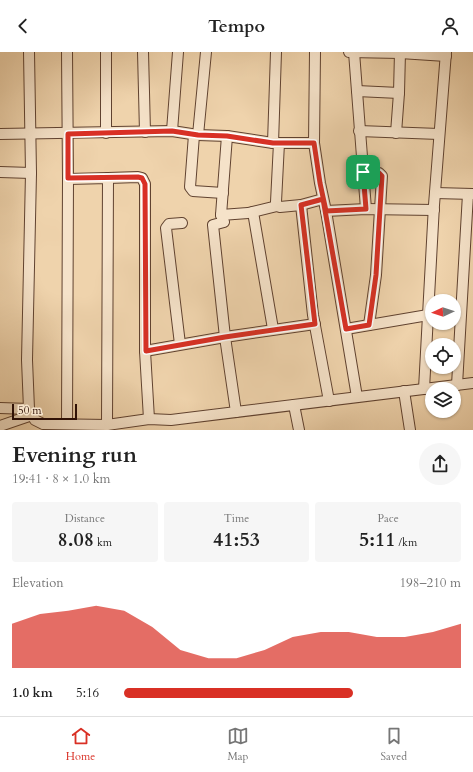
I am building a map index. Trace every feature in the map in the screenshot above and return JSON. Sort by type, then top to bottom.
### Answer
[{"type":"street","points":[[29,52],[31,173],[27,360],[30,412],[35,420],[43,424],[107,425],[149,420],[172,425],[236,412],[424,389],[427,330]]},
{"type":"street","points":[[67,52],[67,424]]},
{"type":"street","points":[[106,52],[106,133]]},
{"type":"street","points":[[143,52],[145,132]]},
{"type":"street","points":[[172,131],[178,52]]},
{"type":"street","points":[[206,52],[190,187],[193,191],[223,193]]},
{"type":"street","points":[[276,52],[277,206]]},
{"type":"street","points":[[315,52],[314,143],[357,397]]},
{"type":"street","points":[[349,52],[446,54],[439,134],[429,294]]},
{"type":"street","points":[[354,52],[366,209]]},
{"type":"street","points":[[396,133],[400,52]]},
{"type":"street","points":[[357,91],[399,93]]},
{"type":"street","points":[[0,134],[172,131],[196,135],[227,136],[276,143],[314,143]]},
{"type":"street","points":[[359,131],[439,134]]},
{"type":"street","points":[[227,136],[222,215],[224,222],[213,225],[225,337],[236,412]]},
{"type":"street","points":[[0,172],[31,173]]},
{"type":"street","points":[[363,172],[381,174],[376,275],[369,325]]},
{"type":"street","points":[[68,178],[138,177],[142,178],[145,184],[146,351],[149,420]]},
{"type":"street","points":[[107,425],[108,178]]},
{"type":"street","points":[[435,193],[470,194],[470,230],[457,382]]},
{"type":"street","points":[[222,215],[253,212],[277,206],[301,205],[323,199]]},
{"type":"street","points":[[301,205],[315,324],[329,401]]},
{"type":"street","points":[[326,211],[366,209],[434,210]]},
{"type":"street","points":[[253,212],[273,329]]},
{"type":"street","points":[[180,344],[166,228],[169,224],[182,223]]},
{"type":"street","points":[[346,329],[425,316]]},
{"type":"street","points":[[146,351],[273,329],[315,324]]},
{"type":"street","points":[[461,384],[473,383]]},
{"type":"street","points":[[404,391],[410,430]]},
{"type":"street","points":[[294,405],[299,430]]},
{"type":"street","points":[[0,408],[30,412]]},
{"type":"street","points":[[0,426],[30,412]]},
{"type":"route","points":[[172,131],[198,135],[227,136],[273,143],[314,143],[326,211],[366,209],[363,172],[379,173],[382,176],[376,275],[369,325],[346,329],[323,199],[301,205],[315,324],[304,324],[146,351],[145,184],[142,178],[138,177],[68,178],[68,134],[172,131]]}]
